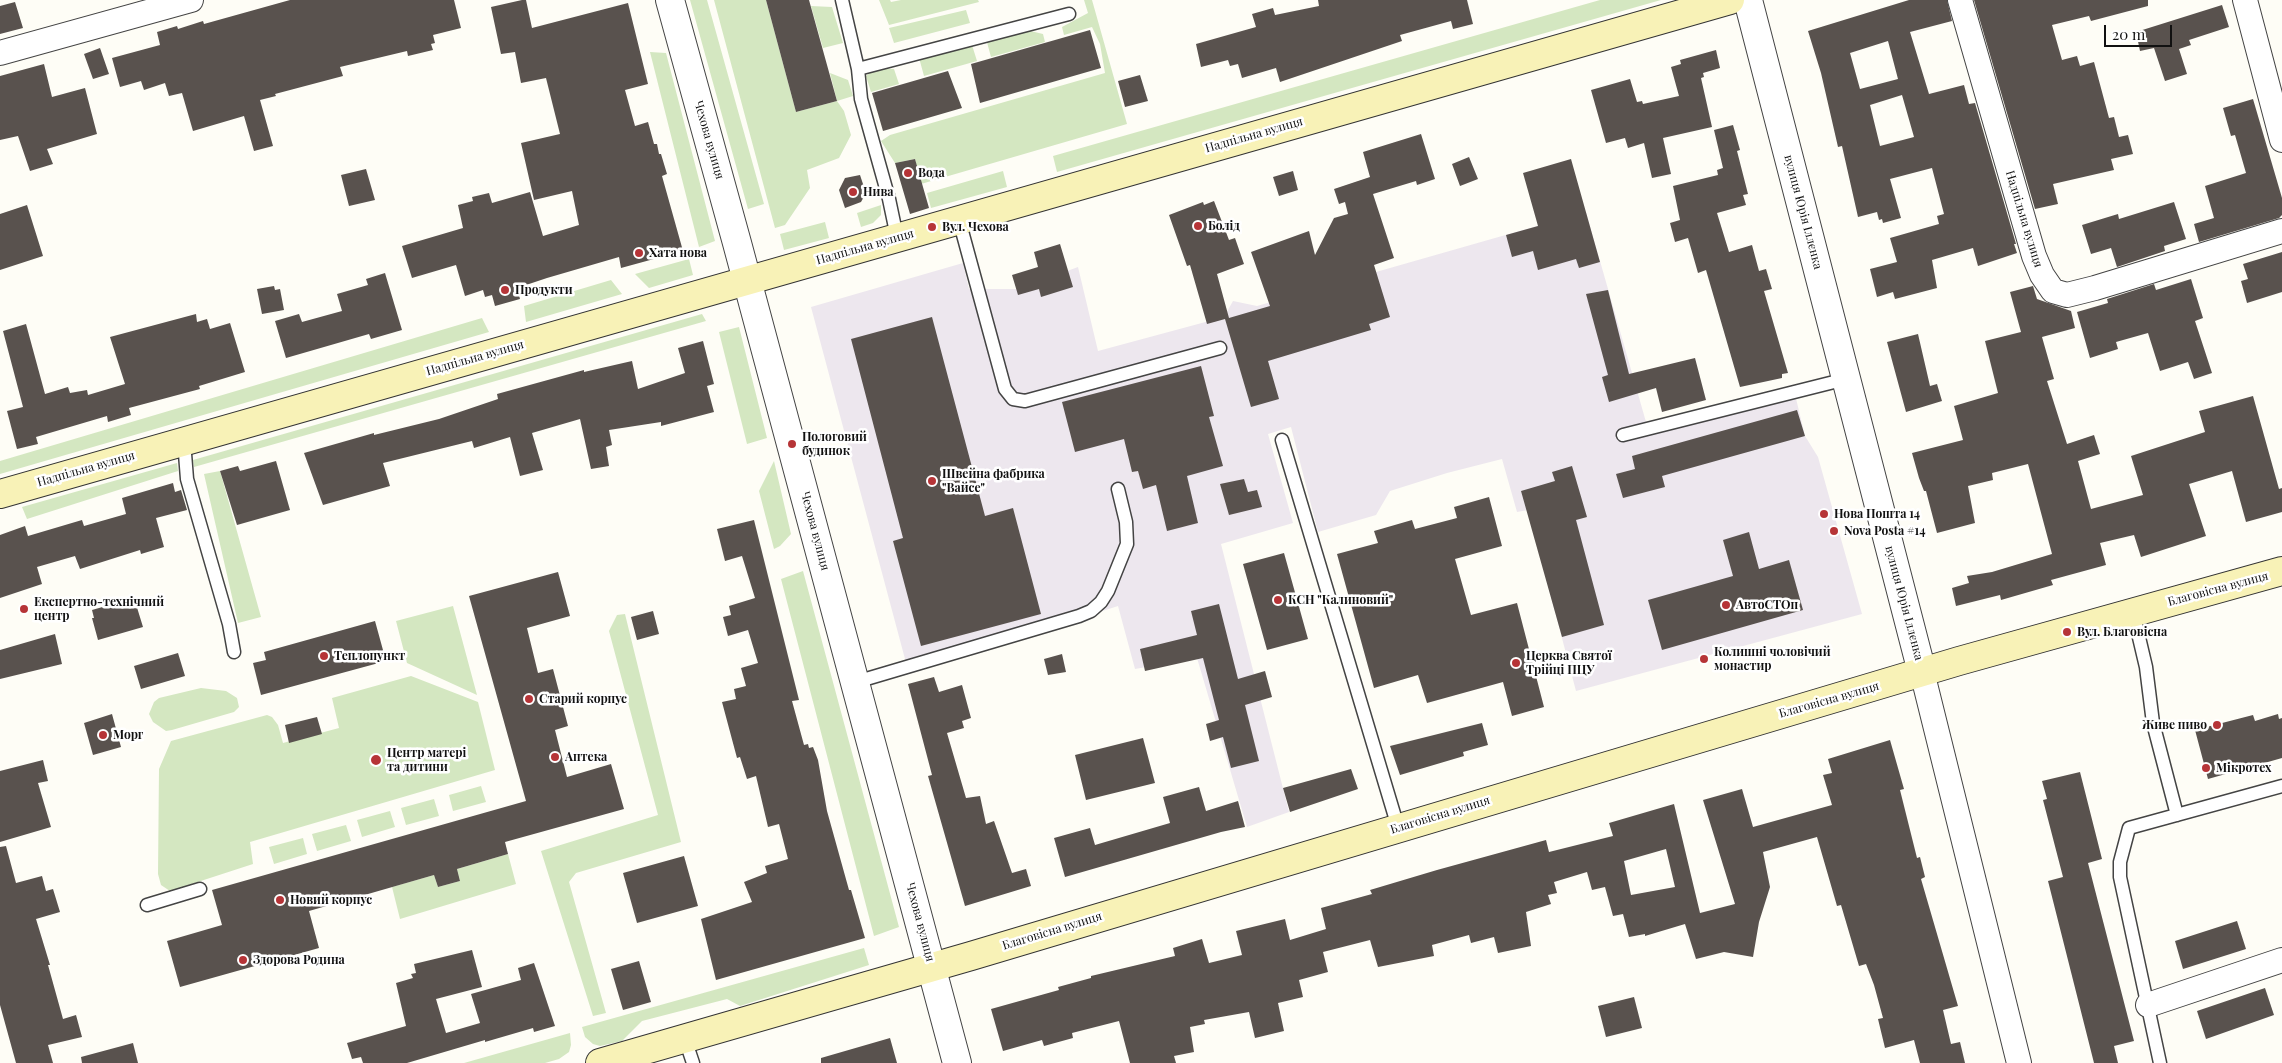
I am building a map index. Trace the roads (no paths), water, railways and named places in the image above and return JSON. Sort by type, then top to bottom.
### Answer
[{"type":"main road","name":"Надпільна вулиця","points":[[0,494],[1730,0]]},
{"type":"main road","name":"Благовісна вулиця","points":[[600,1063],[689,1051],[932,967],[1922,672],[2282,571]]},
{"type":"street","points":[[0,53],[191,0]]},
{"type":"street","name":"Чехова вулиця","points":[[670,0],[856,682],[957,1063]]},
{"type":"street","name":"вулиця Юрія Іллєнка","points":[[1748,0],[1922,672],[2017,1062]]},
{"type":"street","name":"Надпільна вулиця","points":[[1960,0],[2034,256],[2042,275],[2053,292],[2067,295],[2095,288],[2282,231]]},
{"type":"street","points":[[2245,0],[2282,140]]},
{"type":"street","points":[[2148,1005],[2282,960]]},
{"type":"lane","points":[[842,0],[858,69],[861,99],[889,199],[897,237]]},
{"type":"lane","points":[[858,69],[1069,14]]},
{"type":"lane","points":[[959,220],[1005,389],[1013,400],[1025,401],[1220,348]]},
{"type":"lane","points":[[1623,435],[1846,379]]},
{"type":"lane","points":[[1282,440],[1398,828]]},
{"type":"lane","points":[[184,441],[187,478],[229,624],[234,652]]},
{"type":"lane","points":[[856,682],[1080,616],[1091,611],[1101,602],[1108,591],[1127,544],[1126,522],[1118,489]]},
{"type":"lane","points":[[2133,612],[2146,667],[2151,717],[2176,815]]},
{"type":"lane","points":[[2160,1063],[2120,877],[2120,862],[2129,828],[2282,786]]},
{"type":"lane","points":[[147,905],[200,890]]},
{"type":"place","name":"Вода","points":[[908,173]]},
{"type":"place","name":"Нива","points":[[853,192]]},
{"type":"place","name":"Болід","points":[[1198,226]]},
{"type":"place","name":"Вул. Чехова","points":[[932,227]]},
{"type":"place","name":"Хата нова","points":[[639,253]]},
{"type":"place","name":"Продукти","points":[[505,290]]},
{"type":"place","name":"Пологовий будинок","points":[[792,444]]},
{"type":"place","name":"Швейна фабрика \"Вайсе\"","points":[[932,481]]},
{"type":"place","name":"Нова Пошта 14","points":[[1824,514]]},
{"type":"place","name":"Nova Posta #14","points":[[1834,531]]},
{"type":"place","name":"КСН \"Калиновий\"","points":[[1278,600]]},
{"type":"place","name":"АвтоСТОп","points":[[1726,605]]},
{"type":"place","name":"Експертно-технічний центр","points":[[24,609]]},
{"type":"place","name":"Вул. Благовісна","points":[[2067,632]]},
{"type":"place","name":"Теплопункт","points":[[324,656]]},
{"type":"place","name":"Колишні чоловічий монастир","points":[[1704,659]]},
{"type":"place","name":"Церква Святої Трійці ПЦУ","points":[[1516,663]]},
{"type":"place","name":"Старий корпус","points":[[529,699]]},
{"type":"place","name":"Живе пиво","points":[[2217,725]]},
{"type":"place","name":"Морг","points":[[103,735]]},
{"type":"place","name":"Аптека","points":[[555,757]]},
{"type":"place","name":"Центр матері та дитини","points":[[376,760]]},
{"type":"place","name":"Мiкротех","points":[[2206,768]]},
{"type":"place","name":"Новий корпус","points":[[280,900]]},
{"type":"place","name":"Здорова Родина","points":[[243,960]]}]
